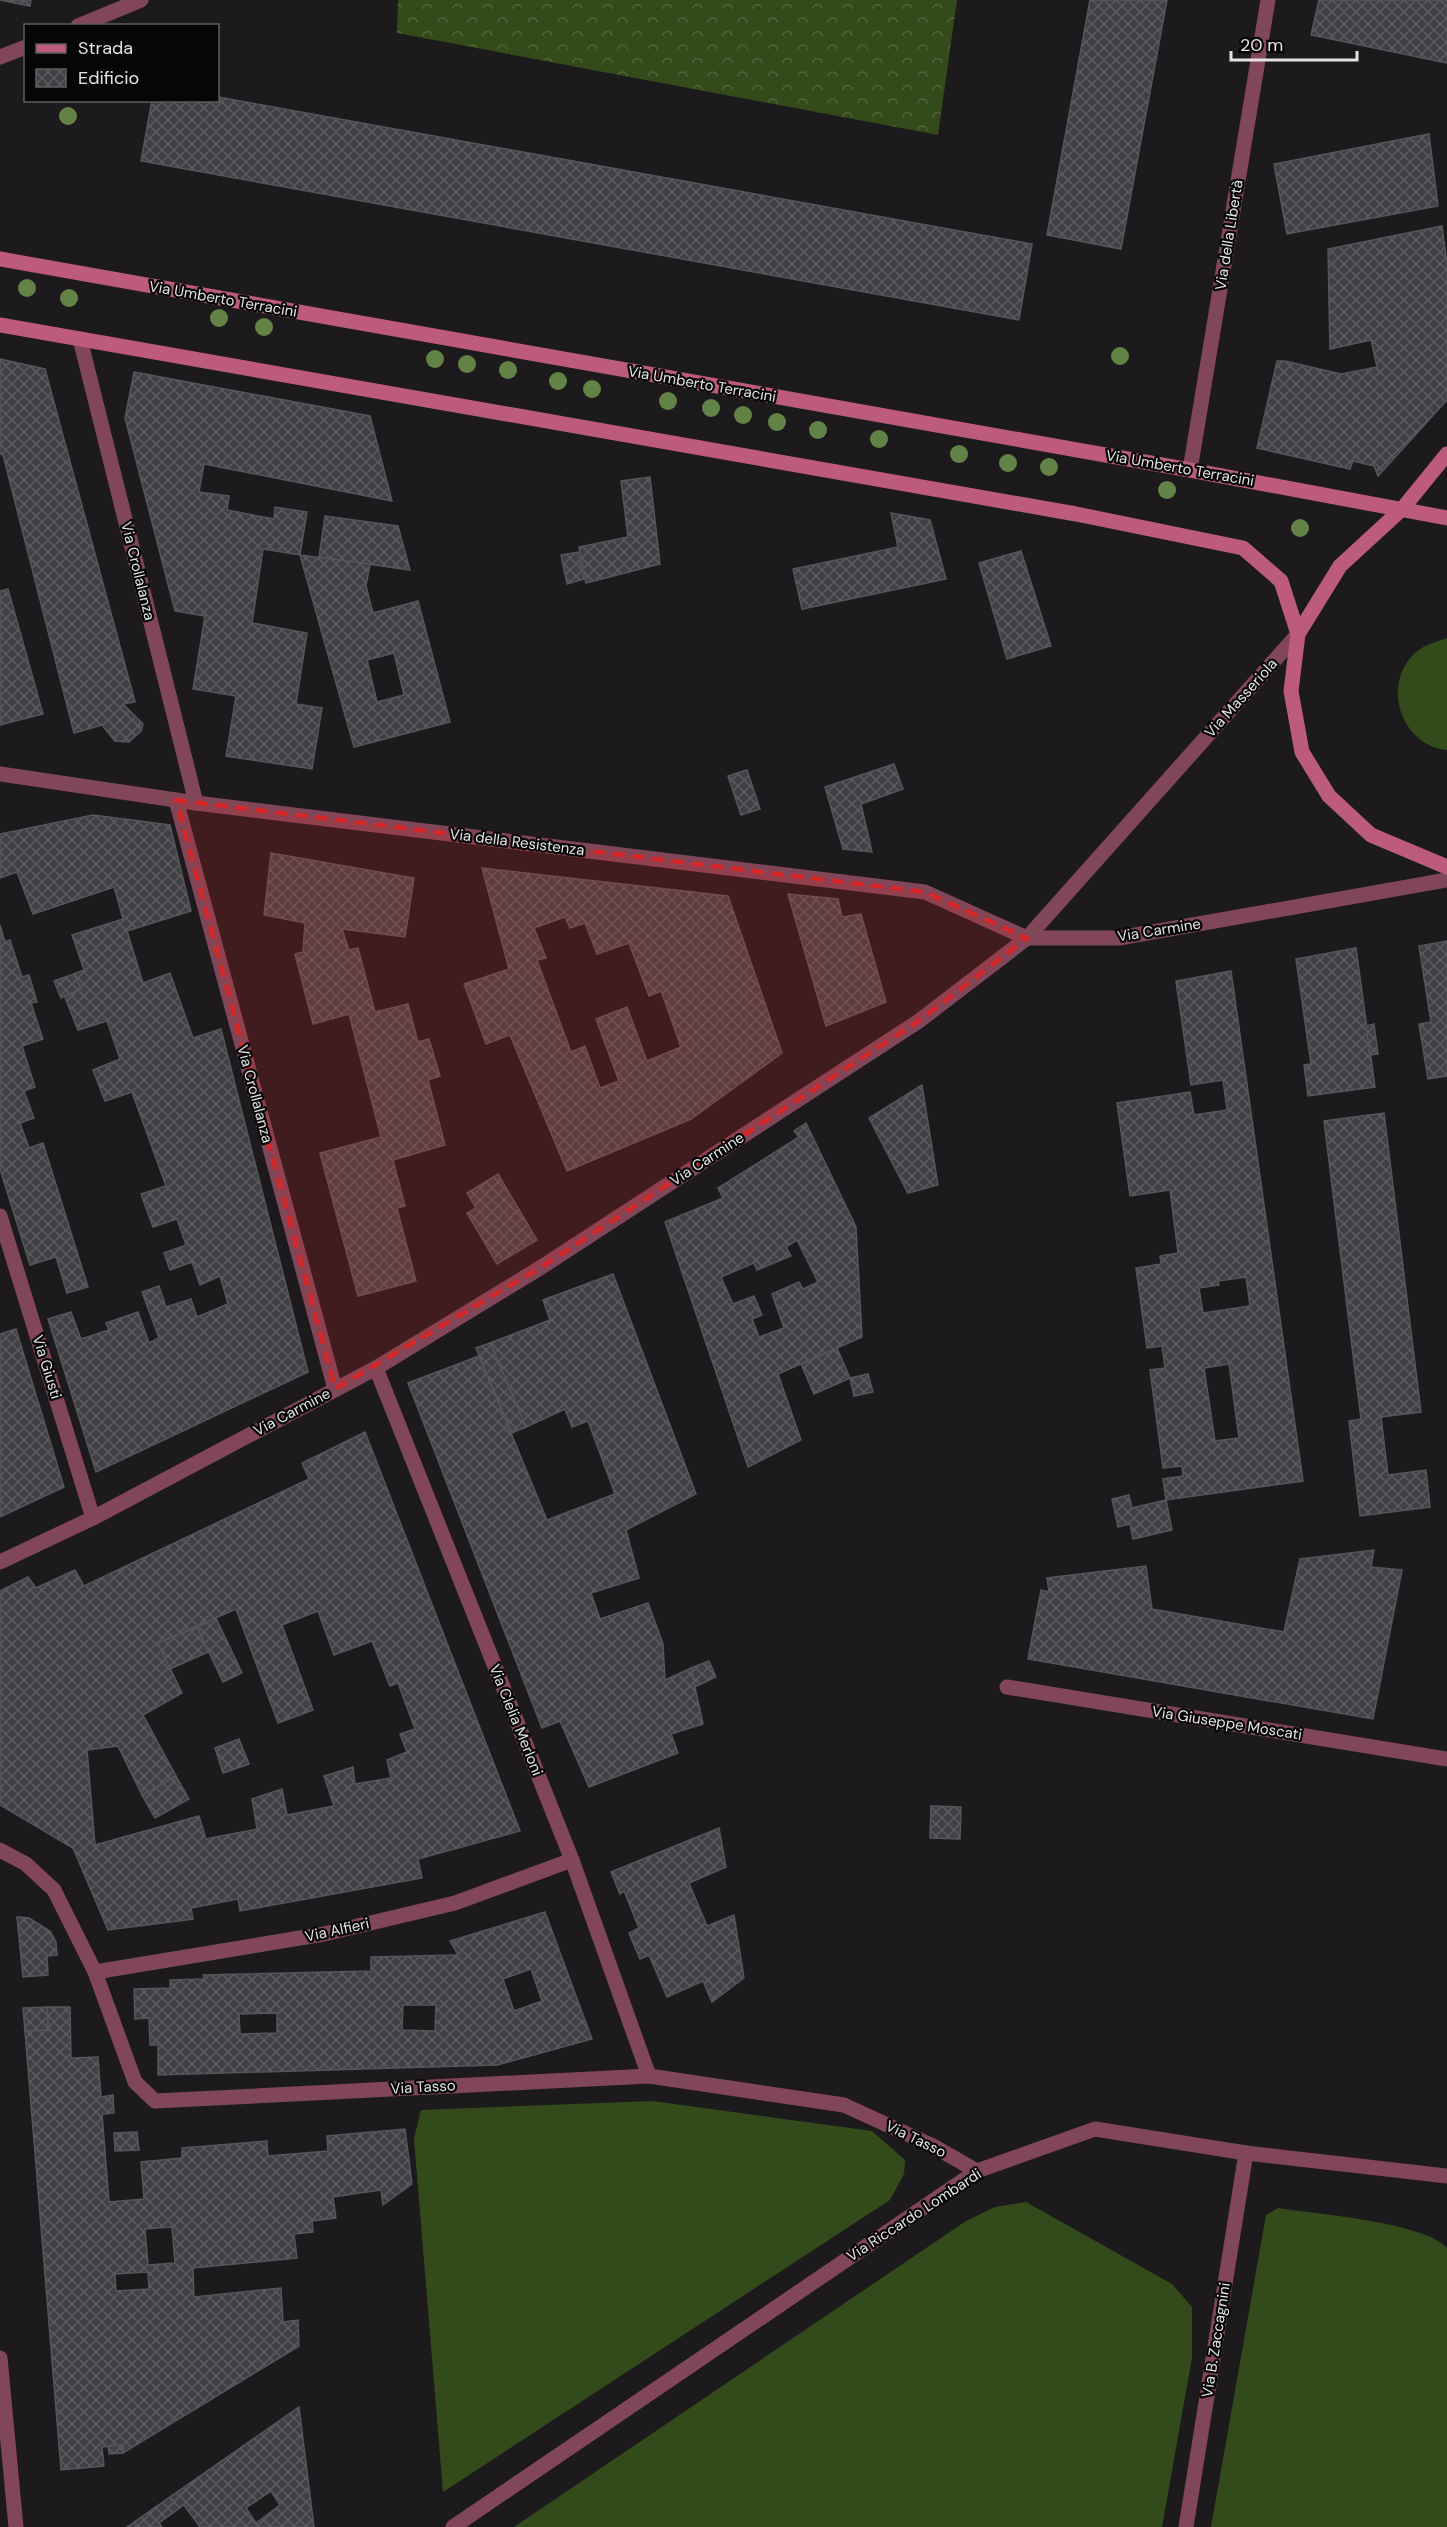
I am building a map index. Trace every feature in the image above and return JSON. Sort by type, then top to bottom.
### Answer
[{"type":"street","points":[[83,24],[141,0]]},
{"type":"street","name":"Via della Libertà","points":[[1190,470],[1268,0]]},
{"type":"street","points":[[0,57],[24,48]]},
{"type":"street","name":"Via Umberto Terracini","points":[[0,259],[1403,508],[1447,518]]},
{"type":"street","points":[[0,325],[1098,518],[1244,548],[1281,581],[1298,634],[1291,691],[1302,752],[1329,796],[1371,835],[1447,867]]},
{"type":"street","name":"Via Crollalanza","points":[[80,339],[196,803]]},
{"type":"street","name":"Via Masseriola","points":[[1026,938],[1298,634],[1340,566],[1403,508],[1447,454]]},
{"type":"street","name":"Via della Resistenza","points":[[0,774],[196,803],[925,892],[1026,938]]},
{"type":"street","name":"Via Crollalanza","points":[[176,800],[335,1389]]},
{"type":"street","name":"Via Carmine","points":[[0,1562],[93,1518],[376,1368],[540,1268],[919,1021],[1026,938],[1119,938],[1447,880]]},
{"type":"street","name":"Via Giusti","points":[[0,1216],[93,1518]]},
{"type":"street","name":"Via Clelia Merloni","points":[[376,1368],[572,1860],[649,2076]]},
{"type":"street","name":"Via Giuseppe Moscati","points":[[1007,1687],[1447,1759]]},
{"type":"street","name":"Via Tasso","points":[[0,1850],[26,1864],[54,1890],[95,1972],[135,2082],[155,2101],[649,2076],[844,2105],[933,2146],[977,2171]]},
{"type":"street","name":"Via Alfieri","points":[[95,1972],[324,1934],[444,1906],[572,1860]]},
{"type":"street","name":"Via Riccardo Lombardi","points":[[453,2527],[977,2171],[1095,2129],[1246,2153],[1447,2176]]},
{"type":"street","name":"Via B. Zaccagnini","points":[[1186,2527],[1246,2153]]},
{"type":"street","points":[[0,2358],[16,2527]]},
{"type":"highlighted area","points":[[176,800],[925,892],[1027,938],[919,1021],[540,1268],[335,1389]]},
{"type":"green space","points":[[398,0],[957,0],[938,135],[397,33]]},
{"type":"green space","points":[[1447,638],[1447,750],[1431,746],[1418,738],[1408,726],[1401,712],[1398,697],[1399,682],[1404,667],[1414,654],[1425,646]]},
{"type":"green space","points":[[652,2101],[872,2131],[905,2160],[904,2174],[890,2200],[443,2492],[414,2139],[421,2110]]},
{"type":"green space","points":[[1026,2202],[1172,2284],[1192,2307],[1192,2358],[1162,2527],[514,2527],[966,2221],[995,2207]]},
{"type":"green space","points":[[1278,2208],[1368,2220],[1416,2232],[1435,2239],[1447,2248],[1447,2527],[1211,2527],[1266,2215]]},
{"type":"building","points":[[0,0],[31,0],[30,6]]},
{"type":"building","points":[[1090,0],[1167,0],[1121,249],[1047,235]]},
{"type":"building","points":[[1319,0],[1447,0],[1447,63],[1311,35]]},
{"type":"building","points":[[219,97],[1032,244],[1019,320],[141,161],[152,102],[219,102]]},
{"type":"building","points":[[1429,134],[1438,206],[1287,234],[1274,164]]},
{"type":"building","points":[[1442,226],[1447,264],[1447,400],[1378,476],[1374,466],[1353,461],[1350,469],[1257,448],[1277,361],[1341,374],[1377,367],[1371,340],[1330,349],[1328,249]]},
{"type":"building","points":[[0,359],[45,369],[135,702],[123,704],[143,724],[141,731],[129,742],[115,741],[102,725],[74,733],[3,455],[0,454]]},
{"type":"building","points":[[134,372],[370,416],[392,501],[204,464],[199,492],[229,496],[227,510],[274,519],[275,507],[307,512],[300,555],[263,549],[252,623],[307,633],[296,704],[322,708],[312,769],[226,756],[236,696],[193,689],[205,616],[175,611],[125,418]]},
{"type":"building","points":[[650,477],[660,564],[586,583],[579,547],[628,537],[621,481]]},
{"type":"building","points":[[891,513],[930,520],[946,579],[802,609],[793,569],[898,547]]},
{"type":"building","points":[[325,516],[398,526],[410,570],[319,557]]},
{"type":"building","points":[[1021,551],[1051,646],[1007,659],[979,563]]},
{"type":"building","points":[[578,552],[584,579],[567,584],[561,555]]},
{"type":"building","points":[[300,555],[370,564],[366,586],[373,613],[418,601],[450,722],[354,747]],"holes":[[[394,653],[404,695],[377,702],[367,660]]]},
{"type":"building","points":[[8,589],[43,714],[0,725],[0,591]]},
{"type":"building","points":[[894,764],[903,789],[861,804],[872,852],[843,849],[825,787]]},
{"type":"building","points":[[747,770],[760,809],[741,815],[728,776]]},
{"type":"building","points":[[93,815],[170,825],[191,911],[127,931],[143,983],[170,973],[193,1038],[221,1029],[308,1372],[96,1472],[48,1319],[71,1312],[81,1339],[109,1330],[106,1323],[138,1312],[149,1343],[159,1338],[142,1292],[159,1286],[166,1307],[191,1299],[197,1317],[228,1304],[220,1276],[200,1285],[192,1262],[170,1270],[164,1253],[186,1245],[177,1219],[153,1227],[141,1194],[166,1186],[132,1092],[105,1101],[93,1070],[120,1059],[107,1021],[78,1030],[64,995],[81,989],[74,974],[84,970],[72,935],[123,919],[114,887],[33,914],[17,872],[0,878],[0,834]]},
{"type":"building","points":[[271,853],[414,878],[405,937],[342,929],[349,950],[358,948],[375,1012],[408,1004],[418,1042],[429,1039],[440,1076],[428,1080],[445,1145],[393,1160],[405,1206],[397,1208],[416,1281],[358,1296],[320,1153],[381,1137],[349,1014],[313,1024],[295,954],[303,952],[305,923],[264,915]]},
{"type":"building","points":[[482,868],[728,896],[782,1053],[691,1119],[567,1171],[510,1035],[486,1044],[464,984],[509,969]],"holes":[[[565,917],[570,928],[585,923],[597,954],[629,943],[649,996],[661,991],[681,1047],[647,1061],[627,1007],[596,1019],[619,1081],[600,1088],[585,1046],[571,1052],[537,960],[546,958],[534,928]]]},
{"type":"building","points":[[788,894],[838,899],[842,917],[861,914],[886,1002],[826,1026]]},
{"type":"building","points":[[0,925],[5,942],[10,940],[22,977],[29,975],[37,1002],[31,1003],[43,1039],[22,1046],[35,1087],[24,1091],[34,1118],[20,1123],[29,1148],[43,1143],[88,1287],[67,1293],[56,1257],[30,1265],[0,1169]]},
{"type":"building","points":[[1447,941],[1447,1076],[1428,1079],[1419,1024],[1431,1022],[1419,946]]},
{"type":"building","points":[[1356,948],[1375,1087],[1308,1096],[1304,1065],[1311,1064],[1296,959]]},
{"type":"building","points":[[1231,971],[1303,1481],[1166,1500],[1163,1479],[1183,1476],[1182,1466],[1163,1468],[1150,1370],[1165,1368],[1162,1346],[1147,1348],[1136,1268],[1161,1264],[1160,1256],[1178,1253],[1170,1190],[1130,1196],[1117,1103],[1190,1092],[1194,1115],[1227,1110],[1223,1080],[1191,1085],[1176,981]],"holes":[[[1246,1277],[1250,1306],[1203,1313],[1199,1288],[1219,1285],[1218,1281]],[[1229,1364],[1239,1438],[1215,1441],[1204,1368]]]},
{"type":"building","points":[[74,974],[81,989],[61,998],[54,981]]},
{"type":"building","points":[[1374,1024],[1378,1054],[1370,1055],[1366,1026]]},
{"type":"building","points":[[922,1085],[938,1185],[908,1193],[869,1118]]},
{"type":"building","points":[[1384,1113],[1421,1412],[1381,1417],[1388,1475],[1426,1470],[1430,1507],[1360,1516],[1349,1421],[1361,1419],[1324,1121]]},
{"type":"building","points":[[806,1123],[856,1227],[862,1337],[778,1374],[801,1440],[748,1467],[665,1222],[723,1198],[718,1188],[799,1137],[794,1131]],"holes":[[[797,1240],[818,1282],[803,1289],[799,1282],[772,1294],[784,1328],[759,1337],[752,1319],[762,1315],[754,1296],[733,1304],[721,1277],[754,1263],[757,1270],[791,1256],[786,1247]]]},
{"type":"building","points":[[498,1174],[537,1240],[497,1264],[467,1213],[476,1208],[467,1193]]},
{"type":"building","points":[[613,1274],[696,1494],[626,1530],[639,1578],[591,1593],[600,1619],[648,1603],[663,1644],[665,1680],[691,1668],[703,1724],[671,1734],[678,1753],[589,1787],[560,1721],[542,1728],[408,1383],[479,1356],[547,1520],[615,1494],[588,1421],[572,1427],[565,1409],[526,1427],[490,1343],[550,1320],[543,1300]]},
{"type":"building","points":[[16,1329],[64,1487],[0,1517],[0,1334]]},
{"type":"building","points":[[490,1343],[526,1427],[512,1433],[476,1348]]},
{"type":"building","points":[[837,1348],[850,1378],[814,1394],[801,1364]]},
{"type":"building","points":[[868,1374],[873,1392],[854,1396],[850,1378]]},
{"type":"building","points":[[365,1432],[520,1831],[418,1859],[422,1878],[240,1911],[238,1899],[191,1908],[193,1919],[108,1930],[73,1848],[0,1805],[0,1591],[28,1577],[36,1588],[75,1570],[84,1586],[309,1479],[302,1463]],"holes":[[[236,1609],[278,1723],[313,1710],[282,1625],[318,1611],[334,1655],[372,1641],[390,1686],[398,1683],[415,1729],[400,1734],[407,1752],[387,1760],[391,1778],[355,1784],[353,1767],[324,1776],[334,1806],[287,1815],[282,1789],[252,1799],[257,1829],[206,1839],[199,1816],[95,1845],[87,1750],[118,1746],[142,1795],[176,1776],[143,1715],[182,1693],[158,1643]]]},
{"type":"building","points":[[1129,1495],[1132,1508],[1166,1500],[1172,1530],[1133,1539],[1130,1524],[1118,1527],[1112,1499]]},
{"type":"building","points":[[1374,1550],[1371,1567],[1402,1570],[1373,1719],[1028,1659],[1041,1590],[1049,1592],[1047,1578],[1146,1566],[1152,1609],[1284,1632],[1300,1559]]},
{"type":"building","points":[[216,1618],[242,1673],[223,1682],[197,1627]]},
{"type":"building","points":[[197,1627],[208,1652],[170,1669],[158,1643]]},
{"type":"building","points":[[709,1661],[716,1677],[695,1687],[691,1668]]},
{"type":"building","points":[[239,1739],[249,1764],[223,1773],[215,1748]]},
{"type":"building","points":[[176,1776],[189,1799],[155,1818],[142,1795]]},
{"type":"building","points":[[931,1806],[961,1807],[960,1839],[930,1838]]},
{"type":"building","points":[[719,1828],[726,1867],[689,1883],[707,1926],[734,1915],[744,1978],[712,2002],[703,1981],[667,1997],[649,1955],[640,1959],[629,1933],[639,1928],[624,1891],[620,1894],[611,1872]]},
{"type":"building","points":[[545,1912],[592,2039],[497,2065],[158,2075],[158,2045],[150,2045],[149,2018],[135,2019],[134,1989],[170,1988],[170,1980],[204,1979],[203,1975],[371,1971],[371,1957],[458,1955],[450,1941]],"holes":[[[531,1969],[542,2001],[514,2011],[503,1979]],[[403,2005],[436,2005],[435,2031],[402,2030]],[[277,2013],[277,2033],[240,2034],[239,2014]]]},
{"type":"building","points":[[17,1917],[29,1918],[50,1931],[56,1942],[57,1955],[47,1956],[48,1975],[23,1977]]},
{"type":"building","points":[[47,2007],[70,2007],[71,2058],[98,2057],[101,2097],[113,2095],[114,2113],[102,2114],[109,2202],[144,2199],[141,2162],[182,2158],[182,2148],[267,2141],[268,2156],[328,2151],[327,2136],[405,2129],[412,2184],[383,2205],[381,2190],[333,2197],[336,2218],[312,2221],[313,2232],[294,2234],[297,2258],[193,2268],[194,2297],[281,2288],[283,2322],[298,2320],[299,2346],[123,2453],[123,2445],[102,2447],[104,2466],[61,2470],[25,2031],[48,2030]],"holes":[[[172,2227],[175,2263],[148,2265],[145,2229]],[[148,2272],[149,2289],[116,2291],[115,2274]]]},
{"type":"building","points":[[47,2007],[48,2030],[25,2031],[23,2008]]},
{"type":"building","points":[[137,2132],[139,2150],[115,2151],[114,2133]]},
{"type":"building","points":[[299,2407],[314,2527],[200,2527],[184,2505],[159,2523],[162,2527],[127,2527]],"holes":[[[271,2491],[280,2505],[256,2523],[246,2508]]]},
{"type":"building","points":[[123,2445],[123,2453],[109,2454],[108,2446]]}]
